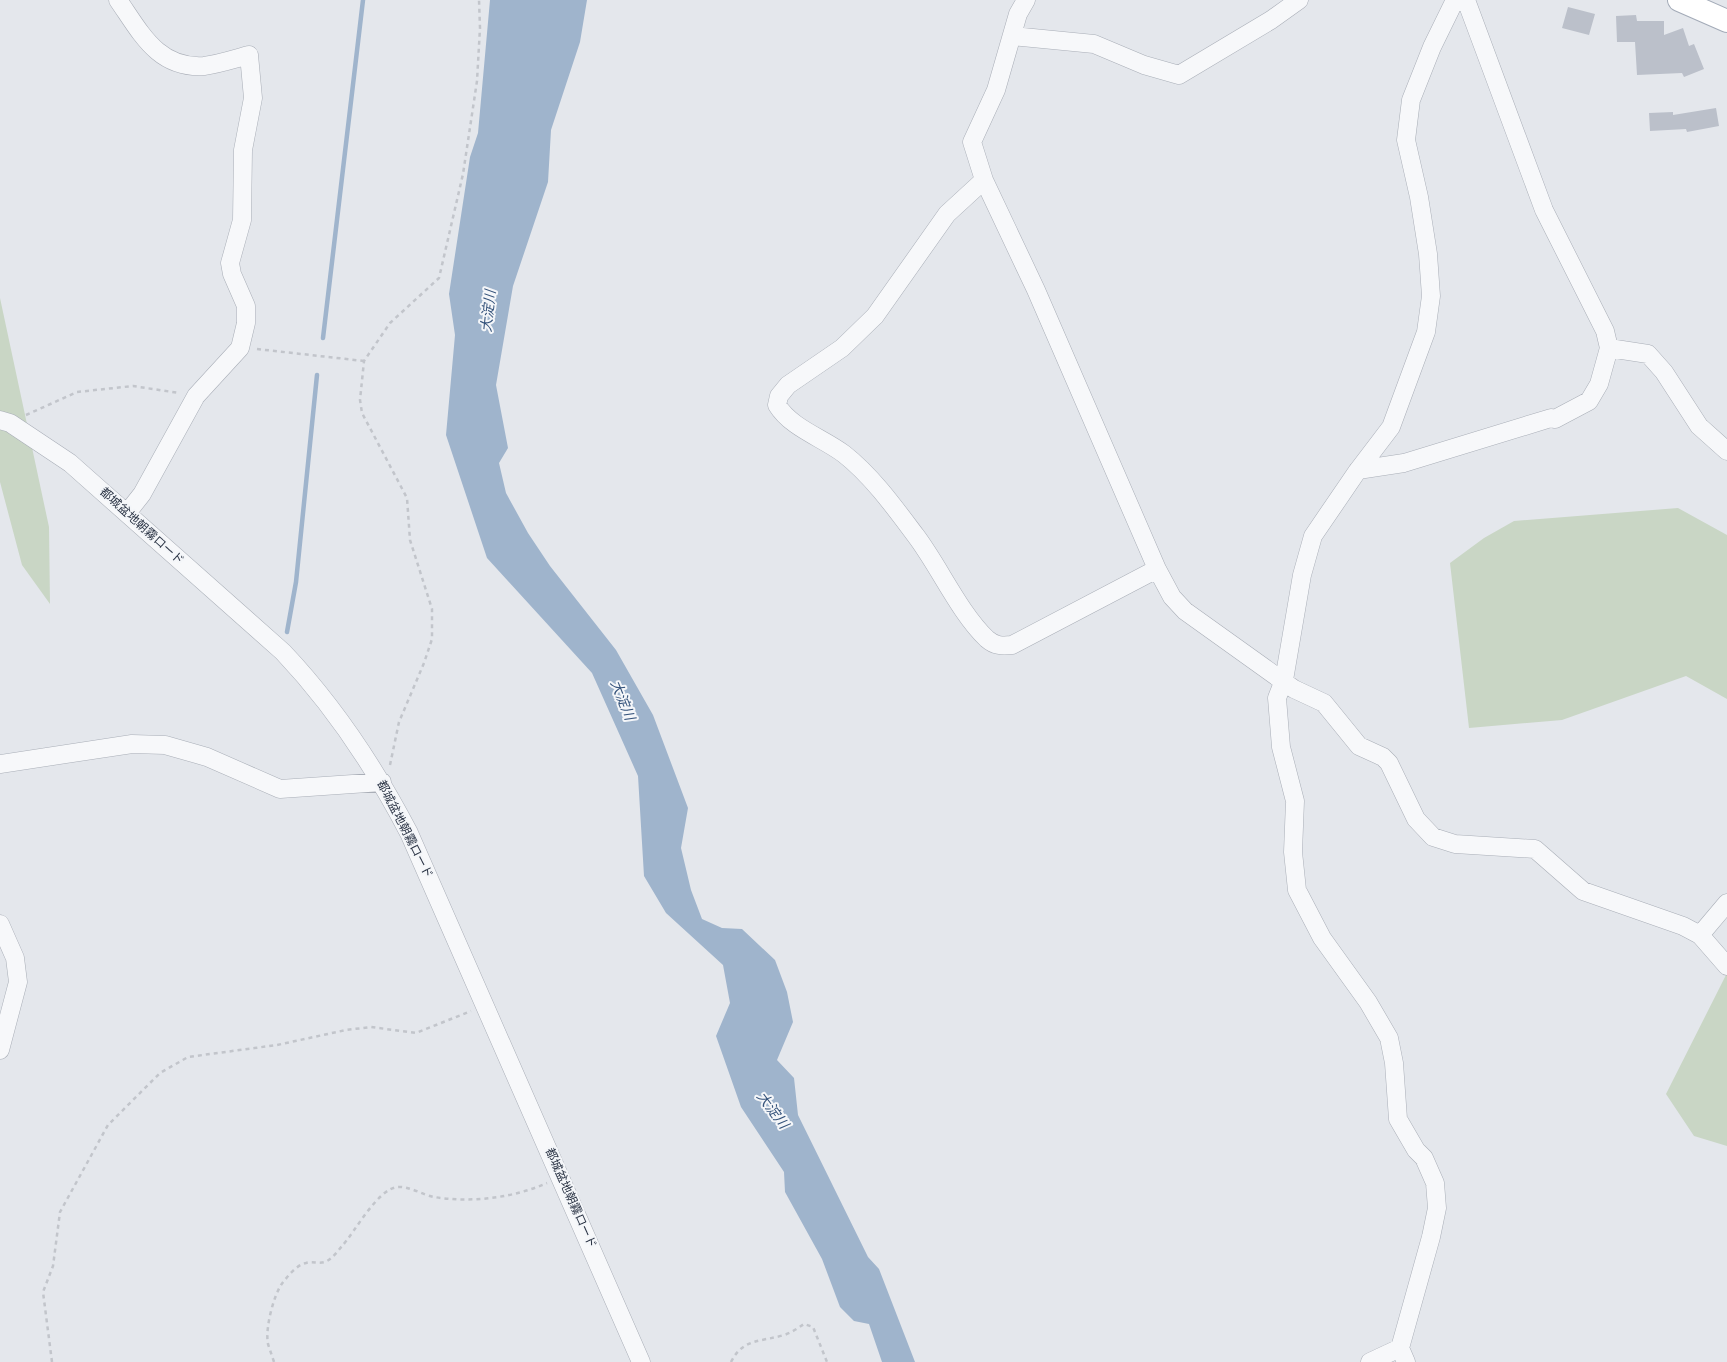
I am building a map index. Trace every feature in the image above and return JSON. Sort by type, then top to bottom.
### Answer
[{"type":"main road","points":[[1679,0],[1727,21]]},
{"type":"street","points":[[118,0],[146,40],[161,56],[177,64],[204,66],[249,55],[253,98],[243,150],[242,220],[230,263],[246,306],[246,323],[240,348],[196,396],[142,494],[127,513]]},
{"type":"street","points":[[1026,0],[1018,14],[996,90],[972,142],[984,180],[1036,290],[1157,569],[1172,597],[1186,611],[1284,680],[1324,704],[1359,746],[1383,757],[1389,763],[1416,819],[1433,837],[1455,844],[1535,849],[1583,891],[1682,926],[1700,935],[1727,966]]},
{"type":"street","points":[[1012,36],[1094,44],[1144,65],[1179,75],[1272,20],[1299,0]]},
{"type":"street","points":[[1370,1362],[1403,1355],[1437,1208],[1435,1183],[1424,1158],[1398,1119],[1394,1063],[1389,1038],[1368,1002],[1322,938],[1297,890],[1293,852],[1295,801],[1280,737],[1277,698],[1284,680],[1302,575],[1314,536],[1358,470],[1391,427],[1426,332],[1431,296],[1428,254],[1419,197],[1406,140],[1411,100],[1432,47],[1456,0]]},
{"type":"street","points":[[1358,470],[1404,464],[1551,418],[1555,419],[1589,401],[1600,384],[1609,348],[1605,331],[1544,210],[1466,0]]},
{"type":"street","points":[[984,180],[947,214],[875,316],[842,348],[788,385],[779,396],[777,405],[784,416],[844,454],[874,484],[917,537],[968,614],[988,640],[1000,646],[1012,645],[1157,569]]},
{"type":"street","points":[[1609,348],[1648,354],[1664,372],[1699,426],[1727,451]]},
{"type":"street","name":"都城盆地朝霧ロード","points":[[5,421],[70,463],[127,513],[283,652],[335,712],[382,782],[413,841],[562,1177],[641,1362]]},
{"type":"street","points":[[0,764],[132,744],[165,745],[207,757],[280,789],[382,782]]},
{"type":"street","points":[[1700,935],[1727,903]]},
{"type":"street","points":[[0,924],[15,958],[18,982],[0,1050]]},
{"type":"path","points":[[382,782],[389,773],[399,722],[432,639],[432,610],[410,540],[407,498],[362,413],[360,400],[364,361],[390,323],[439,278],[463,174],[477,81],[480,28],[478,0]]},
{"type":"path","points":[[240,348],[364,361]]},
{"type":"path","points":[[5,421],[77,392],[133,386],[196,396]]},
{"type":"path","points":[[52,1362],[43,1292],[52,1266],[60,1212],[108,1125],[160,1073],[188,1057],[277,1046],[346,1030],[371,1027],[416,1033],[485,1005]]},
{"type":"path","points":[[274,1362],[268,1342],[272,1306],[280,1286],[291,1272],[306,1262],[323,1263],[330,1260],[353,1234],[378,1198],[388,1190],[398,1186],[434,1197],[504,1197],[531,1190],[562,1177]]},
{"type":"path","points":[[731,1362],[735,1354],[746,1343],[786,1335],[804,1324],[813,1327],[827,1362]]},
{"type":"green space","points":[[0,298],[49,527],[50,604],[22,565],[0,482]]},
{"type":"green space","points":[[1678,508],[1727,535],[1727,699],[1686,676],[1562,720],[1469,728],[1450,563],[1484,538],[1514,521]]},
{"type":"green space","points":[[1727,973],[1727,1146],[1694,1136],[1666,1094]]},
{"type":"water","name":"大淀川","points":[[490,0],[587,0],[580,42],[551,130],[548,182],[513,286],[496,385],[508,448],[499,463],[506,493],[528,533],[550,566],[616,650],[653,715],[688,808],[681,848],[691,890],[702,919],[722,928],[742,929],[775,960],[787,992],[793,1022],[777,1060],[794,1078],[798,1115],[868,1257],[879,1269],[915,1362],[882,1362],[869,1324],[854,1321],[840,1307],[822,1259],[785,1192],[784,1172],[741,1107],[716,1036],[730,1003],[723,965],[666,913],[644,876],[638,776],[592,673],[487,558],[446,435],[455,335],[449,294],[470,157],[478,133]]},
{"type":"building","points":[[1568,7],[1595,14],[1589,35],[1562,28]]},
{"type":"building","points":[[1636,15],[1637,21],[1664,21],[1664,35],[1683,28],[1689,46],[1694,44],[1704,69],[1684,77],[1682,73],[1637,75],[1635,42],[1617,42],[1616,16]]},
{"type":"building","points":[[1716,108],[1719,126],[1687,132],[1686,129],[1650,131],[1649,113],[1673,112],[1673,115]]},
{"type":"waterway","points":[[323,338],[363,0]]},
{"type":"waterway","points":[[287,632],[296,582],[317,375]]}]
